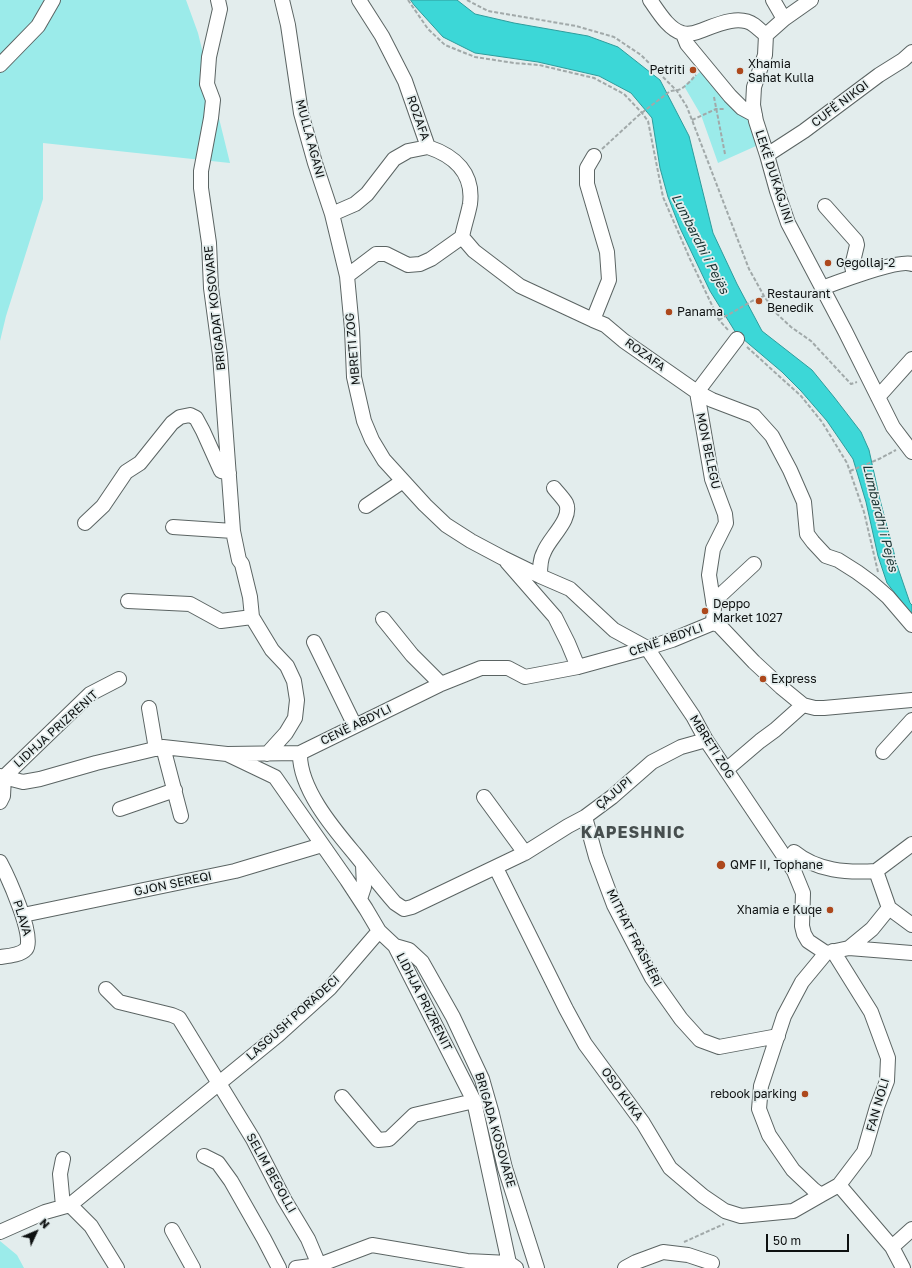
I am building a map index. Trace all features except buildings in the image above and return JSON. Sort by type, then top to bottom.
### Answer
[{"type":"street","points":[[0,65],[38,26],[53,0]]},
{"type":"street","name":"BRIGADAT KOSOVARE","points":[[218,0],[220,9],[209,57],[207,84],[213,100],[201,171],[201,188],[209,243],[211,288],[220,355],[233,531],[239,560],[242,564],[250,597],[252,617],[272,650],[287,666],[294,681],[297,700],[295,718],[286,733],[267,754]]},
{"type":"street","name":"MULLA AGANI","points":[[282,0],[288,25],[301,113],[315,163],[332,214],[346,276]]},
{"type":"street","name":"ROZAFA","points":[[359,0],[382,36],[405,81],[428,147],[449,157],[463,169],[466,175],[471,193],[470,205],[462,237],[474,251],[520,286],[605,325],[697,392],[712,400],[754,416],[772,436],[790,470],[804,502],[807,534],[813,542],[826,556],[838,560],[857,572],[883,593],[912,625]]},
{"type":"street","points":[[650,0],[663,18],[674,29],[683,34],[693,34],[715,25],[731,21],[742,21],[753,24],[766,35],[784,19],[811,0]]},
{"type":"street","points":[[773,0],[784,19]]},
{"type":"street","points":[[683,34],[687,44],[730,96],[742,108],[755,115]]},
{"type":"street","name":"LEKË DUKAGJINI","points":[[766,35],[765,55],[754,87],[753,105],[777,192],[788,223],[867,377],[893,427],[909,448]]},
{"type":"street","name":"CUFË NIKQI","points":[[767,155],[804,131],[912,52]]},
{"type":"street","points":[[332,214],[355,204],[367,194],[394,159],[408,151],[428,147]]},
{"type":"street","points":[[593,320],[609,280],[607,252],[587,184],[587,168],[594,156]]},
{"type":"street","points":[[825,206],[858,245],[852,266],[854,276]]},
{"type":"street","points":[[346,276],[376,254],[386,254],[408,265],[420,264],[431,259],[462,237]]},
{"type":"street","points":[[822,288],[868,272],[901,264],[912,264]]},
{"type":"street","name":"MBRETI ZOG","points":[[346,276],[352,329],[354,377],[364,421],[372,440],[384,460],[446,525],[502,558],[570,589],[614,630],[647,648],[706,740],[794,871],[803,893],[802,926],[808,941],[830,952]]},
{"type":"street","points":[[697,392],[737,339]]},
{"type":"street","points":[[878,397],[912,360]]},
{"type":"street","name":"MON BELEGU","points":[[697,392],[712,479],[725,514],[726,523],[713,549],[709,575],[714,607],[713,623]]},
{"type":"street","points":[[86,522],[103,506],[126,472],[140,463],[172,423],[180,417],[190,415],[196,418],[220,471],[229,473]]},
{"type":"street","points":[[366,506],[403,481]]},
{"type":"street","points":[[540,576],[543,553],[565,520],[567,514],[566,504],[554,488]]},
{"type":"street","points":[[172,527],[233,531]]},
{"type":"street","name":"MBRETI ZOG","points":[[502,558],[555,617],[578,667]]},
{"type":"street","points":[[713,602],[754,564]]},
{"type":"street","points":[[128,601],[190,604],[221,621],[252,617]]},
{"type":"street","points":[[383,620],[412,655],[441,684]]},
{"type":"street","name":"CENË ABDYLI","points":[[267,754],[300,753],[441,684],[481,668],[508,668],[525,677],[578,667],[672,640],[713,623],[719,625],[780,687],[803,705],[815,708],[824,708],[912,700]]},
{"type":"street","points":[[314,642],[355,726]]},
{"type":"street","name":"LIDHJA PRIZRENIT","points":[[2,776],[90,694],[119,678]]},
{"type":"street","points":[[726,770],[803,705]]},
{"type":"street","points":[[149,708],[159,748],[175,790],[181,816]]},
{"type":"street","points":[[883,752],[912,720]]},
{"type":"street","name":"ÇAJUPI","points":[[300,753],[304,776],[318,805],[334,829],[395,903],[404,909],[412,907],[525,853],[585,817],[612,797],[652,762],[681,747],[706,740]]},
{"type":"street","name":"LIDHJA PRIZRENIT","points":[[2,776],[23,782],[40,779],[159,748],[227,754],[267,754]]},
{"type":"street","name":"LIDHJA PRIZRENIT","points":[[227,754],[275,777],[360,899],[379,931],[395,946],[474,1101],[513,1265]]},
{"type":"street","points":[[0,802],[3,796],[2,776]]},
{"type":"street","points":[[120,809],[175,790]]},
{"type":"street","points":[[484,797],[525,853]]},
{"type":"street","name":"MITHAT FRASHËRI","points":[[585,817],[596,857],[614,906],[652,978],[681,1019],[700,1040],[719,1047],[778,1036]]},
{"type":"street","points":[[794,852],[807,862],[824,868],[855,873],[876,871],[912,844]]},
{"type":"street","name":"GJON SEREQI","points":[[23,915],[235,871],[322,845]]},
{"type":"street","name":"PLAVA","points":[[0,862],[23,915],[29,941],[28,948],[22,953],[0,958]]},
{"type":"street","points":[[360,899],[364,887],[363,865]]},
{"type":"street","name":"OSO KUKA","points":[[496,868],[585,1044],[643,1123],[670,1168],[703,1196],[725,1212],[741,1216],[793,1211],[839,1185]]},
{"type":"street","points":[[876,871],[889,908],[912,926]]},
{"type":"street","points":[[849,948],[872,929],[889,908]]},
{"type":"street","name":"LASGUSH PORADECI","points":[[0,1232],[66,1205],[278,1035],[330,988],[379,931]]},
{"type":"street","name":"BRIGADA KOSOVARE","points":[[395,946],[409,950],[422,962],[453,1017],[482,1079],[505,1168],[537,1268]]},
{"type":"street","points":[[821,1195],[793,1170],[769,1135],[759,1109],[761,1086],[784,1016],[802,982],[830,952],[849,948],[912,952]]},
{"type":"street","name":"FAN NOLI","points":[[830,952],[871,1012],[888,1058],[887,1081],[877,1107],[864,1152],[839,1185]]},
{"type":"street","points":[[106,989],[119,1002],[180,1018],[219,1083]]},
{"type":"street","name":"SELIM BEGOLLI","points":[[219,1083],[225,1095],[253,1138],[284,1199],[308,1239],[319,1265]]},
{"type":"street","points":[[342,1097],[378,1140],[389,1139],[414,1114],[474,1101]]},
{"type":"street","points":[[204,1156],[218,1163],[232,1181],[279,1268]]},
{"type":"street","points":[[63,1159],[60,1174],[66,1205],[91,1226],[117,1268]]},
{"type":"street","points":[[839,1185],[892,1247],[903,1268]]},
{"type":"street","points":[[892,1247],[912,1229]]},
{"type":"street","points":[[172,1230],[194,1268]]},
{"type":"street","points":[[296,1268],[319,1265],[372,1245],[467,1261],[513,1265]]},
{"type":"street","points":[[625,1268],[636,1262],[663,1252],[688,1254],[712,1263]]},
{"type":"path","points":[[408,0],[428,29],[445,45],[475,57],[539,65],[594,78],[624,94],[644,112],[648,121],[663,197],[690,259],[721,319],[737,339],[801,396],[822,422],[847,463],[864,512],[883,593]]},
{"type":"path","points":[[467,0],[488,11],[576,26],[614,37],[640,55],[677,91],[687,107],[749,269],[764,296],[776,313],[790,327],[811,341],[851,384],[867,377]]},
{"type":"path","points":[[594,156],[669,92],[673,90],[677,91],[706,67]]},
{"type":"path","points":[[714,94],[725,154]]},
{"type":"path","points":[[692,120],[716,110],[742,108]]},
{"type":"path","points":[[721,319],[752,301],[764,296]]},
{"type":"path","points":[[850,471],[909,448]]},
{"type":"path","points":[[684,1242],[741,1216]]},
{"type":"shaded area","points":[[0,0],[186,0],[198,33],[230,163],[43,143],[43,199],[6,316],[0,341]]},
{"type":"shaded area","points":[[701,71],[748,111],[756,146],[718,163],[701,115],[684,86]]},
{"type":"shaded area","points":[[0,1241],[17,1255],[24,1268],[0,1268]]},
{"type":"water","name":"Lumbardhi i Pejës","points":[[411,0],[457,0],[475,14],[514,23],[588,36],[618,47],[660,80],[689,136],[713,233],[737,284],[762,331],[812,370],[861,432],[869,450],[880,500],[898,568],[912,605],[912,615],[887,583],[878,556],[866,502],[853,459],[827,421],[801,391],[782,372],[736,333],[710,291],[680,228],[668,197],[660,168],[652,118],[631,93],[599,76],[538,62],[475,53],[443,37]]},
{"type":"place","name":"Petriti","points":[[693,70]]},
{"type":"place","name":"Xhamia Sahat Kulla","points":[[740,71]]},
{"type":"place","name":"Gegollaj-2","points":[[828,263]]},
{"type":"place","name":"Restaurant Benedik","points":[[759,301]]},
{"type":"place","name":"Panama","points":[[669,312]]},
{"type":"place","name":"Deppo Market 1027","points":[[705,611]]},
{"type":"place","name":"Express","points":[[763,679]]},
{"type":"place","name":"QMF II, Tophane","points":[[721,865]]},
{"type":"place","name":"Xhamia e Kuqe","points":[[830,910]]},
{"type":"place","name":"rebook parking","points":[[805,1094]]},
{"type":"district","name":"KAPESHNIC","points":[[633,833]]}]
